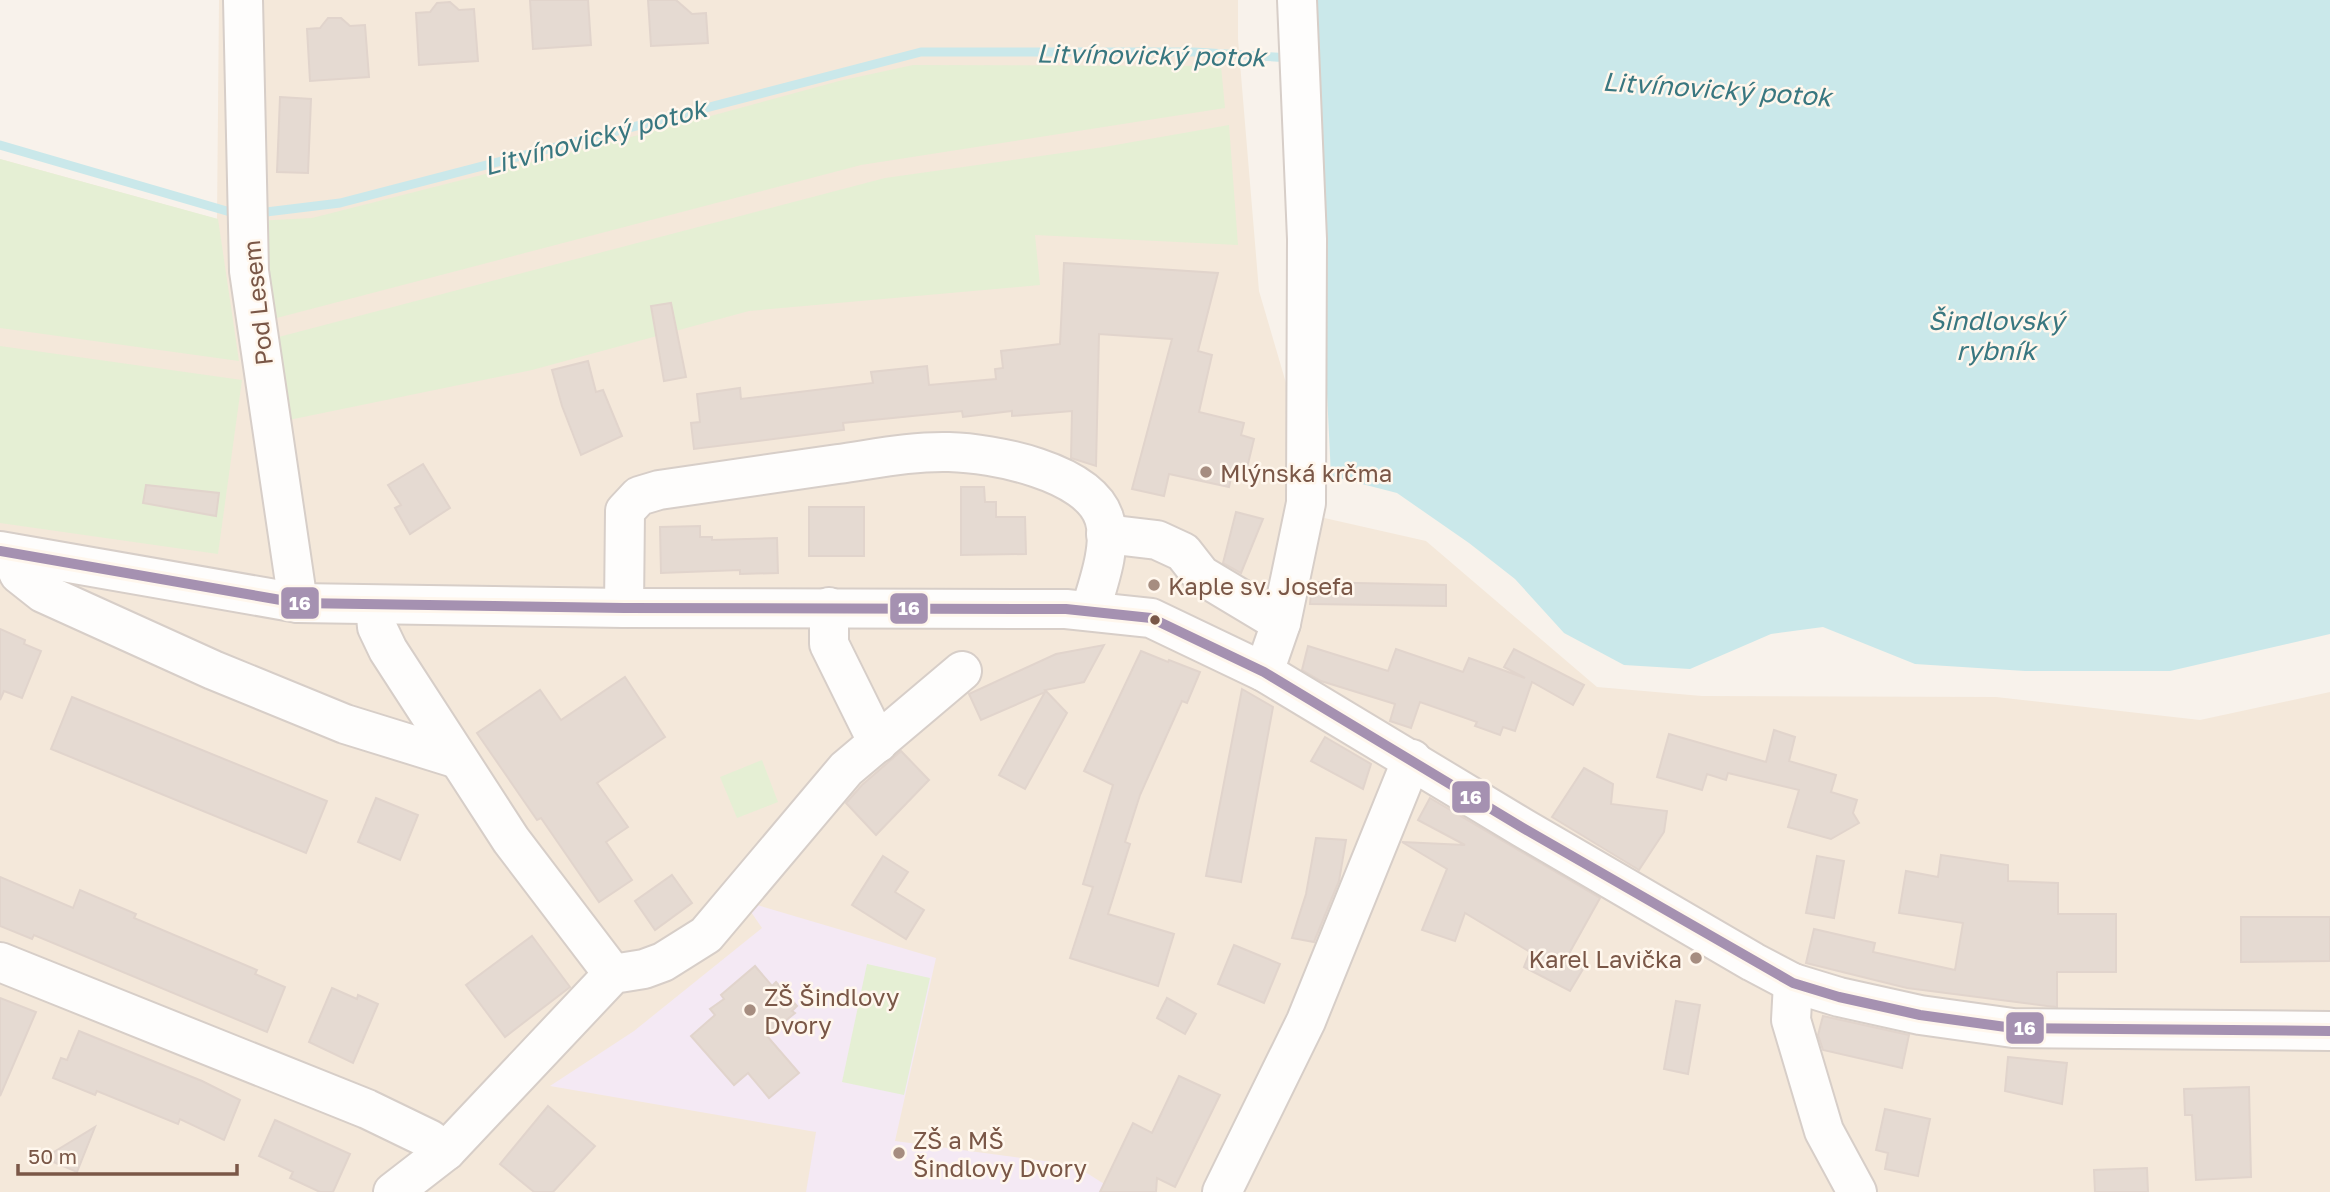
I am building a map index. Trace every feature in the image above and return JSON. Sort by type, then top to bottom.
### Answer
[{"type":"street","name":"Pod Lesem","points":[[243,0],[249,271],[298,603]]},
{"type":"street","points":[[1264,672],[1281,623],[1306,503],[1307,239],[1297,0]]},
{"type":"street","points":[[624,608],[625,512],[639,496],[659,490],[904,455],[949,452],[997,457],[1046,471],[1074,482],[1092,500],[1104,517],[1107,547],[1090,611]]},
{"type":"street","points":[[1106,534],[1157,540],[1183,552],[1201,575],[1281,623]]},
{"type":"street","points":[[5,552],[298,603],[624,608],[1057,609],[1151,618],[1264,672],[1523,828],[1793,983],[1839,997],[1920,1015],[2013,1028],[2330,1031]]},
{"type":"street","points":[[5,552],[19,574],[43,593],[213,670],[345,724],[458,759]]},
{"type":"street","points":[[375,605],[377,627],[388,650],[458,759],[511,840],[612,974]]},
{"type":"street","points":[[829,607],[829,644],[878,743]]},
{"type":"street","points":[[393,1192],[446,1151],[612,974],[644,969],[663,962],[706,935],[846,769],[962,671]]},
{"type":"street","points":[[1222,1192],[1306,1021],[1412,760]]},
{"type":"street","points":[[0,962],[367,1110],[429,1139],[446,1151]]},
{"type":"street","points":[[1793,983],[1791,1020],[1824,1131],[1857,1192]]},
{"type":"shaded area","points":[[219,0],[1238,0],[1238,39],[1259,291],[1286,383],[1297,491],[1320,517],[1426,541],[1597,687],[1702,696],[1996,697],[2200,720],[2330,692],[2330,1192],[0,1192],[0,159],[217,219]]},
{"type":"shaded area","points":[[757,905],[936,958],[895,1141],[1074,1165],[1117,1192],[806,1192],[816,1132],[550,1086],[634,1031],[762,928],[749,909]]},
{"type":"green space","points":[[913,65],[1221,66],[1225,108],[861,165],[269,320],[255,221],[312,218],[839,81]]},
{"type":"green space","points":[[1229,125],[1238,245],[1035,235],[1040,285],[749,311],[532,370],[284,421],[271,339],[885,178],[1104,147]]},
{"type":"green space","points":[[0,159],[218,219],[239,361],[0,328]]},
{"type":"green space","points":[[0,346],[242,380],[218,554],[0,523]]},
{"type":"green space","points":[[762,760],[778,802],[737,818],[720,777]]},
{"type":"green space","points":[[867,964],[930,978],[904,1095],[842,1082]]},
{"type":"water","name":"Šindlovský rybník","points":[[1308,0],[2330,0],[2330,634],[2170,671],[2025,671],[1915,664],[1823,627],[1771,634],[1690,669],[1624,665],[1564,633],[1515,579],[1397,493],[1331,476]]},
{"type":"building","points":[[530,0],[588,0],[591,45],[533,49]]},
{"type":"building","points":[[648,0],[676,0],[692,14],[706,13],[708,43],[651,46]]},
{"type":"building","points":[[450,2],[459,10],[474,9],[478,61],[419,65],[416,13],[430,12],[437,3]]},
{"type":"building","points":[[328,18],[341,18],[350,26],[365,25],[369,77],[310,81],[307,29],[320,28]]},
{"type":"building","points":[[280,97],[311,99],[308,173],[277,172]]},
{"type":"building","points":[[1064,263],[1218,273],[1198,351],[1212,355],[1199,412],[1244,423],[1241,435],[1254,439],[1247,468],[1234,465],[1229,487],[1169,474],[1164,496],[1132,489],[1172,339],[1099,334],[1096,466],[1071,458],[1072,411],[1012,416],[1012,411],[963,417],[962,411],[843,423],[844,430],[694,449],[691,423],[700,422],[697,394],[740,388],[741,399],[873,383],[871,372],[927,366],[929,385],[996,379],[995,369],[1003,368],[1001,351],[1060,344]]},
{"type":"building","points":[[671,303],[686,377],[664,381],[651,306]]},
{"type":"building","points":[[588,361],[596,392],[603,390],[622,436],[581,455],[562,406],[552,370]]},
{"type":"building","points":[[423,464],[450,508],[410,534],[395,508],[401,505],[388,485]]},
{"type":"building","points":[[146,485],[219,493],[216,516],[143,503]]},
{"type":"building","points":[[961,487],[984,487],[985,502],[996,502],[996,517],[1025,517],[1026,554],[961,555]]},
{"type":"building","points":[[809,507],[864,507],[864,556],[809,556]]},
{"type":"building","points":[[1236,512],[1263,519],[1241,573],[1223,563]]},
{"type":"building","points":[[700,526],[700,537],[712,537],[712,540],[777,538],[778,573],[740,574],[740,570],[661,573],[660,527]]},
{"type":"building","points":[[1312,582],[1446,585],[1446,606],[1310,604]]},
{"type":"building","points":[[0,629],[25,640],[24,644],[41,651],[22,698],[4,691],[0,700]]},
{"type":"building","points":[[1104,645],[1084,682],[1045,690],[1067,713],[1025,789],[999,775],[1045,692],[981,720],[969,694],[1056,654]]},
{"type":"building","points":[[1308,646],[1388,671],[1396,649],[1463,672],[1469,658],[1525,678],[1504,667],[1514,649],[1584,685],[1573,705],[1532,682],[1515,731],[1503,727],[1500,735],[1475,726],[1477,722],[1420,702],[1411,728],[1390,721],[1395,704],[1321,681],[1302,670]]},
{"type":"building","points":[[1141,651],[1200,672],[1187,703],[1182,701],[1140,795],[1125,842],[1130,844],[1108,914],[1174,934],[1158,986],[1070,958],[1093,887],[1083,884],[1113,785],[1084,771]]},
{"type":"building","points":[[625,677],[665,737],[597,783],[628,827],[606,842],[632,880],[599,902],[541,818],[537,820],[477,733],[540,690],[561,720]]},
{"type":"building","points":[[1242,689],[1273,707],[1241,882],[1206,876]]},
{"type":"building","points":[[72,697],[327,801],[306,853],[51,749]]},
{"type":"building","points":[[1774,730],[1795,737],[1789,761],[1836,775],[1831,792],[1857,800],[1853,813],[1859,823],[1831,839],[1788,827],[1799,790],[1728,773],[1726,780],[1707,774],[1702,790],[1657,777],[1669,734],[1766,762]]},
{"type":"building","points":[[1325,737],[1371,764],[1363,789],[1311,761]]},
{"type":"building","points":[[901,751],[929,780],[876,835],[846,803]]},
{"type":"building","points":[[1584,768],[1613,784],[1611,804],[1667,811],[1664,832],[1639,870],[1552,817]]},
{"type":"building","points":[[376,798],[418,815],[400,860],[358,842]]},
{"type":"building","points":[[1430,798],[1600,898],[1566,959],[1583,969],[1570,991],[1524,967],[1530,952],[1465,913],[1455,941],[1422,930],[1447,869],[1402,842],[1465,845],[1418,820]]},
{"type":"building","points":[[1316,838],[1346,840],[1339,881],[1314,942],[1292,938],[1306,894]]},
{"type":"building","points":[[1941,855],[2008,865],[2008,881],[2058,883],[2058,914],[2116,914],[2116,972],[2057,972],[2057,1007],[1907,988],[1806,963],[1814,929],[1875,943],[1873,952],[1955,970],[1963,923],[1899,913],[1906,871],[1938,877]]},
{"type":"building","points":[[883,856],[908,872],[895,892],[924,910],[906,939],[852,905]]},
{"type":"building","points":[[1817,856],[1844,861],[1834,918],[1806,913]]},
{"type":"building","points":[[672,875],[692,903],[655,930],[635,901]]},
{"type":"building","points":[[0,877],[73,908],[80,890],[136,914],[134,918],[257,970],[255,974],[285,987],[267,1032],[34,935],[32,939],[0,926]]},
{"type":"building","points":[[2241,917],[2330,917],[2330,961],[2241,962]]},
{"type":"building","points":[[532,936],[570,987],[505,1037],[466,985]]},
{"type":"building","points":[[1234,945],[1280,964],[1264,1003],[1218,984]]},
{"type":"building","points":[[755,966],[772,986],[776,982],[797,1006],[792,1011],[795,1013],[767,1036],[799,1073],[769,1098],[748,1073],[734,1085],[691,1036],[715,1015],[710,1009],[724,999],[721,995]]},
{"type":"building","points":[[332,988],[357,999],[358,995],[378,1004],[353,1063],[309,1042]]},
{"type":"building","points":[[0,998],[36,1012],[0,1096]]},
{"type":"building","points":[[1167,998],[1196,1014],[1185,1034],[1157,1018]]},
{"type":"building","points":[[1676,1001],[1700,1005],[1688,1074],[1664,1069]]},
{"type":"building","points":[[1823,1016],[1909,1035],[1902,1068],[1823,1050],[1818,1035]]},
{"type":"building","points":[[79,1031],[202,1081],[240,1100],[224,1140],[180,1119],[178,1124],[97,1091],[95,1095],[53,1078],[61,1058],[67,1060]]},
{"type":"building","points":[[2008,1057],[2067,1063],[2062,1104],[2005,1091]]},
{"type":"building","points":[[1179,1076],[1220,1095],[1175,1187],[1157,1178],[1156,1192],[1100,1192],[1133,1123],[1152,1133]]},
{"type":"building","points":[[2249,1087],[2251,1177],[2196,1180],[2192,1115],[2185,1115],[2184,1089]]},
{"type":"building","points":[[548,1106],[595,1146],[553,1192],[534,1192],[500,1164]]},
{"type":"building","points":[[1885,1109],[1930,1119],[1918,1176],[1885,1169],[1888,1153],[1876,1150]]},
{"type":"building","points":[[275,1120],[350,1154],[333,1192],[320,1192],[290,1178],[293,1172],[259,1156]]},
{"type":"building","points":[[95,1127],[77,1172],[44,1158]]},
{"type":"building","points":[[2147,1168],[2148,1192],[2095,1192],[2094,1170]]},
{"type":"waterway","name":"Litvínovický potok","points":[[258,213],[340,203],[921,52],[1194,52],[1291,58]]},
{"type":"waterway","name":"Litvínovický potok","points":[[0,145],[237,214]]},
{"type":"transit line","name":"16","points":[[0,551],[298,603],[624,608],[1066,609],[1151,618],[1264,672],[1523,828],[1793,983],[1839,997],[1920,1015],[2013,1028],[2330,1031]]},
{"type":"place","name":"Mlýnská krčma","points":[[1206,472]]},
{"type":"place","name":"Kaple sv. Josefa","points":[[1154,585]]},
{"type":"place","name":"Karel Lavička","points":[[1696,958]]},
{"type":"place","name":"ZŠ Šindlovy Dvory","points":[[750,1010]]},
{"type":"place","name":"ZŠ a MŠ Šindlovy Dvory","points":[[899,1153]]}]
